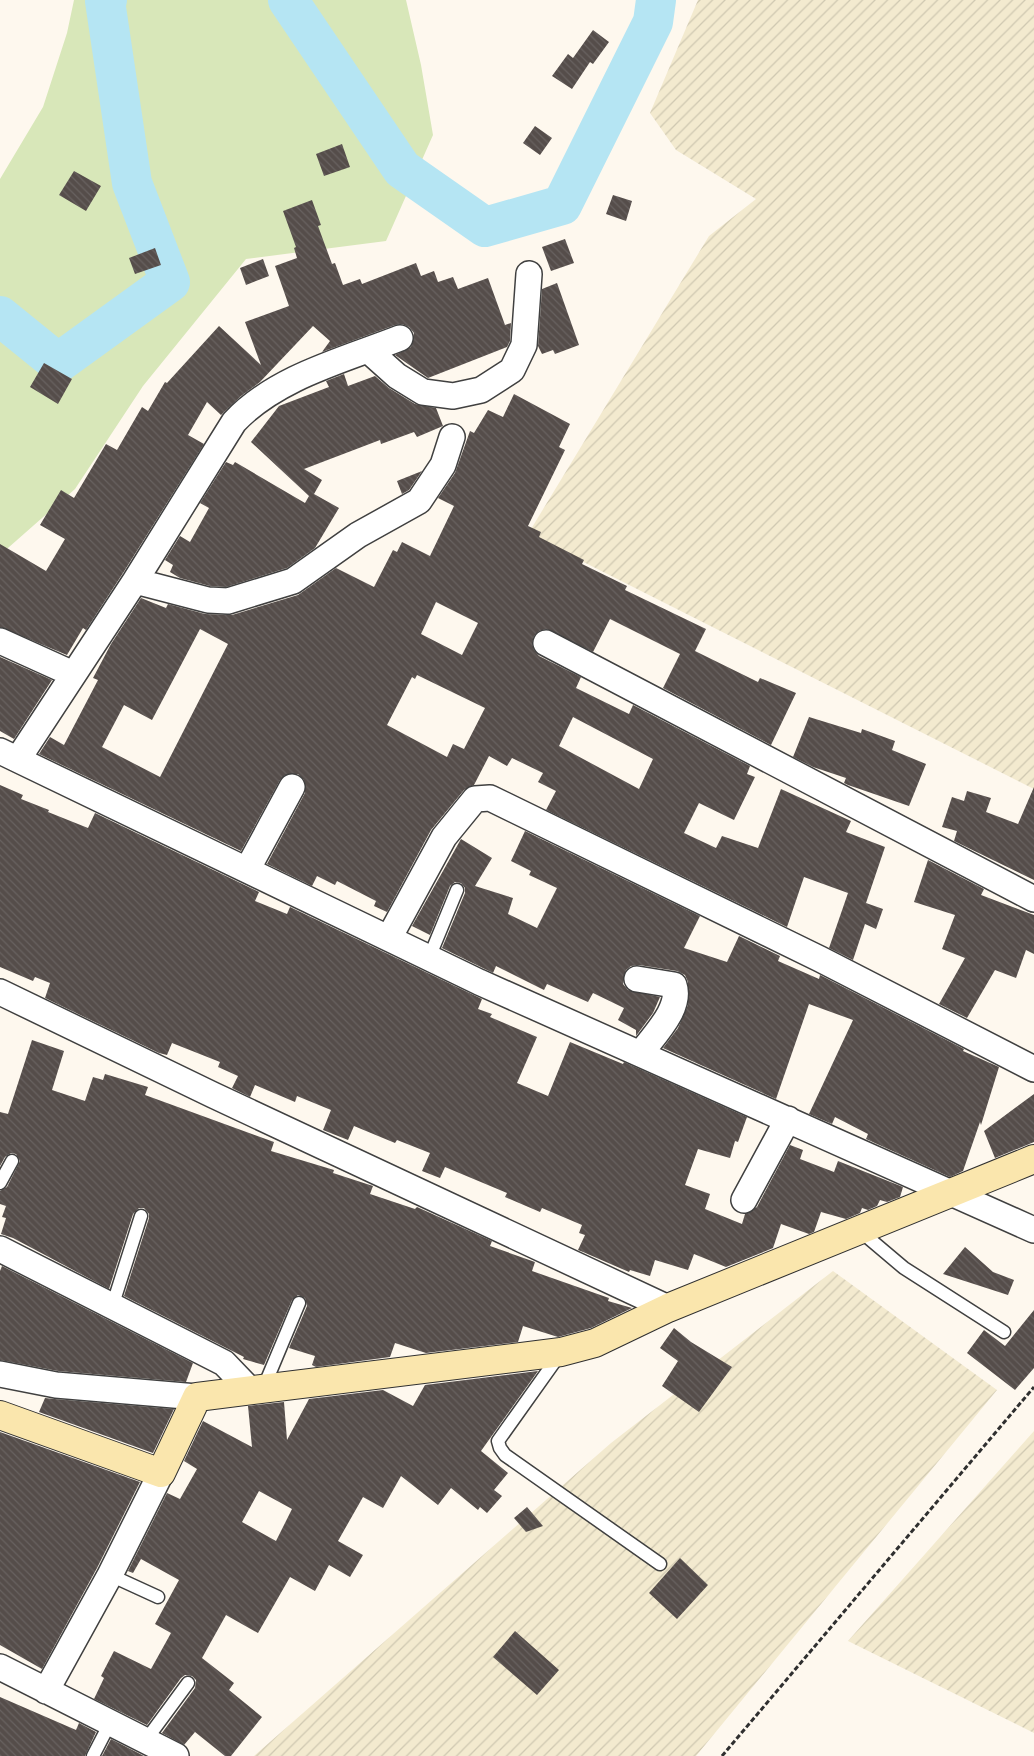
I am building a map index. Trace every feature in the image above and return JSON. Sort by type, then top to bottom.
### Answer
[{"type":"street","points":[[368,350],[397,376],[423,392],[453,396],[481,390],[512,370],[524,345],[529,274]]},
{"type":"street","points":[[400,338],[294,380],[251,404],[234,422],[135,581],[73,674],[9,755],[429,958],[1034,1230]]},
{"type":"street","points":[[135,581],[208,600],[228,601],[293,581],[358,535],[419,501],[443,465],[452,437]]},
{"type":"street","points":[[0,641],[73,674]]},
{"type":"street","points":[[546,643],[1034,899]]},
{"type":"street","points":[[247,870],[292,787]]},
{"type":"street","points":[[389,938],[444,837],[475,799],[490,798],[820,960],[1034,1069]]},
{"type":"street","points":[[637,979],[674,985],[677,993],[675,1003],[667,1017],[641,1054]]},
{"type":"street","points":[[0,992],[213,1095],[668,1308]]},
{"type":"street","points":[[744,1200],[788,1119]]},
{"type":"street","points":[[0,1374],[56,1385],[197,1397],[561,1352],[595,1343],[668,1308],[1034,1159]]},
{"type":"street","points":[[0,1249],[224,1363],[257,1390]]},
{"type":"street","points":[[46,1691],[110,1575],[197,1397]]},
{"type":"street","points":[[0,1415],[161,1473]]},
{"type":"street","points":[[0,1667],[176,1756]]},
{"type":"lane","points":[[429,958],[457,890]]},
{"type":"lane","points":[[0,1183],[12,1161]]},
{"type":"lane","points":[[112,1307],[141,1216]]},
{"type":"lane","points":[[859,1230],[904,1268],[1004,1332]]},
{"type":"lane","points":[[257,1390],[299,1303]]},
{"type":"lane","points":[[561,1352],[498,1441],[500,1448],[505,1455],[660,1564]]},
{"type":"lane","points":[[110,1575],[158,1597]]},
{"type":"lane","points":[[146,1740],[188,1683]]},
{"type":"lane","points":[[93,1756],[110,1723]]},
{"type":"path","points":[[722,1756],[1034,1387]]},
{"type":"shaded area","points":[[698,0],[1034,0],[1034,789],[528,534],[709,236],[756,199],[676,150],[650,113]]},
{"type":"shaded area","points":[[833,1271],[997,1390],[696,1756],[254,1756],[611,1443]]},
{"type":"shaded area","points":[[1034,1431],[1034,1733],[848,1641]]},
{"type":"green space","points":[[74,0],[406,0],[421,65],[433,135],[386,241],[246,259],[143,386],[75,489],[0,555],[0,179],[43,107],[67,33]]},
{"type":"building","points":[[593,30],[609,42],[593,64],[590,62],[572,89],[552,76],[568,54],[573,58]]},
{"type":"building","points":[[535,126],[552,138],[540,155],[523,143]]},
{"type":"building","points":[[342,144],[350,167],[324,176],[316,154]]},
{"type":"building","points":[[74,171],[101,186],[86,211],[59,195]]},
{"type":"building","points":[[613,195],[632,201],[626,221],[606,214]]},
{"type":"building","points":[[312,200],[321,225],[318,226],[332,264],[335,263],[343,285],[360,279],[362,284],[416,263],[421,276],[434,271],[438,282],[453,277],[458,289],[488,278],[505,325],[511,323],[510,341],[507,347],[428,378],[395,355],[411,347],[414,333],[409,327],[402,324],[395,325],[322,352],[330,341],[313,326],[260,382],[241,396],[221,415],[207,402],[188,435],[204,444],[86,630],[83,628],[67,655],[0,627],[0,544],[46,571],[65,539],[40,525],[61,490],[74,498],[106,444],[117,450],[142,407],[148,411],[165,382],[167,383],[219,326],[261,365],[245,322],[289,306],[275,266],[297,258],[294,248],[296,247],[283,211]]},
{"type":"building","points":[[565,239],[574,263],[551,271],[542,247]]},
{"type":"building","points":[[155,248],[161,265],[135,274],[129,258]]},
{"type":"building","points":[[263,259],[269,276],[246,285],[240,268]]},
{"type":"building","points":[[557,283],[579,345],[555,354],[553,350],[542,354],[538,346],[542,289]]},
{"type":"building","points":[[44,363],[72,379],[58,404],[30,387]]},
{"type":"building","points":[[344,374],[348,386],[375,376],[389,388],[415,404],[436,408],[443,426],[417,437],[414,432],[381,444],[380,440],[304,469],[322,480],[314,494],[339,508],[315,548],[287,568],[226,587],[210,586],[180,578],[170,572],[173,565],[165,560],[180,536],[190,542],[209,508],[200,503],[226,462],[233,465],[235,462],[305,503],[309,496],[251,442],[279,406],[329,387],[326,381]]},
{"type":"building","points":[[514,394],[570,424],[559,447],[565,450],[528,526],[541,532],[539,537],[584,560],[582,564],[627,586],[625,590],[706,629],[695,651],[758,682],[760,678],[796,693],[771,745],[663,688],[680,654],[610,619],[593,652],[546,629],[539,631],[534,636],[532,643],[534,650],[539,656],[581,677],[576,688],[629,714],[633,705],[750,766],[747,774],[755,777],[734,820],[699,803],[684,833],[716,848],[722,836],[758,848],[781,789],[851,821],[846,832],[885,847],[866,903],[883,909],[876,929],[865,924],[853,960],[829,948],[848,893],[804,877],[787,927],[546,810],[556,791],[538,782],[543,773],[512,758],[507,766],[489,756],[474,785],[464,790],[431,830],[387,912],[374,906],[376,901],[337,881],[335,885],[317,876],[312,886],[267,864],[305,793],[304,780],[298,774],[285,775],[280,780],[241,851],[39,754],[50,737],[64,745],[98,680],[93,678],[111,644],[141,598],[166,608],[168,604],[205,614],[232,615],[298,595],[336,568],[374,587],[393,550],[397,552],[402,542],[430,556],[454,506],[438,498],[455,473],[470,431],[474,433],[488,410],[503,417]],"holes":[[[436,602],[478,623],[462,655],[421,634]],[[200,629],[228,644],[160,777],[102,747],[124,705],[152,720]],[[417,675],[485,708],[464,749],[453,744],[447,757],[387,725],[412,677],[415,679]],[[573,717],[653,759],[639,789],[559,746]]]},
{"type":"building","points":[[422,471],[409,490],[402,494],[397,481]]},
{"type":"building","points":[[0,657],[52,680],[14,739],[0,731]]},
{"type":"building","points":[[809,717],[861,733],[862,729],[895,741],[892,750],[926,764],[909,806],[848,785],[844,783],[846,778],[813,767],[793,757]]},
{"type":"building","points":[[0,785],[23,795],[21,799],[88,828],[95,813],[259,892],[255,901],[287,914],[290,907],[482,999],[478,1009],[492,1014],[490,1017],[537,1037],[517,1083],[548,1096],[570,1042],[623,1064],[624,1062],[747,1117],[738,1142],[735,1141],[730,1158],[698,1149],[685,1185],[710,1194],[705,1209],[742,1224],[745,1214],[757,1207],[790,1145],[803,1150],[800,1159],[834,1172],[838,1161],[903,1187],[900,1197],[887,1202],[880,1200],[877,1206],[868,1210],[862,1208],[860,1213],[846,1219],[821,1212],[814,1232],[809,1234],[781,1224],[773,1248],[726,1267],[694,1254],[688,1270],[655,1260],[650,1276],[630,1270],[629,1272],[578,1250],[585,1235],[579,1233],[582,1225],[542,1208],[540,1212],[505,1197],[507,1193],[445,1167],[440,1178],[422,1171],[430,1153],[397,1140],[395,1143],[354,1126],[348,1140],[323,1130],[331,1110],[297,1096],[295,1102],[255,1085],[250,1097],[232,1088],[238,1076],[218,1067],[220,1062],[172,1043],[167,1055],[159,1053],[45,998],[50,983],[35,977],[33,981],[0,967]]},
{"type":"building","points":[[1034,787],[1034,880],[954,841],[957,831],[942,827],[952,797],[964,801],[967,791],[991,798],[986,812],[1018,824]]},
{"type":"building","points":[[525,831],[700,916],[684,948],[727,962],[739,936],[780,956],[778,961],[819,979],[820,975],[964,1049],[963,1051],[999,1067],[981,1125],[980,1122],[963,1171],[950,1177],[866,1139],[868,1134],[835,1117],[832,1124],[809,1114],[853,1020],[809,1004],[776,1099],[663,1048],[678,1028],[688,1005],[688,982],[685,975],[677,971],[639,965],[631,966],[626,970],[623,984],[628,990],[660,997],[653,1013],[636,1036],[636,1030],[618,1020],[624,1008],[593,993],[588,1002],[547,984],[544,990],[496,966],[493,973],[442,948],[465,893],[465,888],[461,883],[455,882],[450,886],[430,935],[412,926],[461,839],[492,858],[475,886],[513,898],[508,914],[537,928],[557,888],[529,875],[531,871],[511,861]]},
{"type":"building","points":[[928,860],[984,889],[981,895],[1034,915],[1034,954],[1026,950],[1016,978],[995,970],[967,1018],[939,1004],[965,958],[942,949],[955,915],[914,902]]},
{"type":"building","points":[[32,1040],[64,1051],[52,1090],[85,1101],[93,1077],[103,1080],[105,1074],[148,1087],[145,1095],[274,1142],[271,1151],[334,1170],[333,1173],[373,1186],[370,1194],[415,1209],[417,1207],[492,1241],[490,1246],[535,1262],[532,1271],[609,1298],[608,1301],[632,1308],[591,1328],[558,1337],[523,1326],[518,1342],[426,1353],[395,1343],[390,1357],[316,1367],[312,1365],[315,1356],[289,1348],[307,1306],[305,1298],[298,1295],[292,1300],[264,1365],[243,1359],[244,1357],[124,1296],[149,1218],[149,1214],[144,1208],[139,1208],[133,1214],[109,1289],[13,1238],[1,1234],[6,1218],[2,1217],[6,1206],[0,1204],[0,1191],[7,1187],[20,1161],[16,1154],[11,1153],[5,1157],[0,1166],[0,1112],[8,1114]]},
{"type":"building","points":[[1034,1094],[1034,1142],[995,1158],[984,1131]]},
{"type":"building","points":[[965,1247],[993,1272],[1014,1280],[1008,1295],[943,1274]]},
{"type":"building","points":[[2,1266],[193,1363],[186,1382],[58,1371],[0,1360],[0,1271]]},
{"type":"building","points":[[1034,1310],[1034,1368],[1015,1390],[967,1353],[984,1330],[1005,1346]]},
{"type":"building","points":[[674,1328],[691,1342],[732,1367],[699,1412],[662,1386],[678,1361],[660,1348]]},
{"type":"building","points":[[538,1371],[481,1451],[508,1473],[494,1490],[502,1496],[487,1513],[480,1507],[478,1510],[451,1488],[438,1505],[401,1476],[383,1508],[363,1497],[338,1541],[363,1555],[350,1577],[329,1565],[315,1591],[290,1577],[258,1633],[226,1615],[202,1658],[234,1683],[229,1690],[262,1717],[231,1756],[225,1756],[195,1732],[184,1745],[162,1733],[195,1688],[196,1680],[192,1676],[185,1675],[181,1678],[147,1725],[94,1699],[104,1678],[101,1676],[114,1651],[151,1669],[171,1633],[155,1624],[179,1580],[141,1559],[133,1573],[128,1571],[167,1493],[180,1499],[197,1469],[184,1461],[203,1421],[252,1447],[248,1406],[284,1402],[287,1440],[309,1399],[383,1390],[413,1406],[425,1385]],"holes":[[[259,1491],[292,1509],[276,1541],[242,1522]]]},
{"type":"building","points":[[45,1398],[174,1409],[153,1453],[39,1412]]},
{"type":"building","points":[[0,1432],[140,1482],[97,1568],[42,1669],[0,1645]]},
{"type":"building","points":[[527,1507],[543,1526],[526,1532],[514,1518]]},
{"type":"building","points":[[680,1558],[708,1585],[677,1619],[649,1593]]},
{"type":"building","points":[[515,1631],[559,1670],[537,1695],[493,1657]]},
{"type":"building","points":[[0,1697],[76,1730],[79,1723],[96,1732],[85,1756],[0,1756]]},
{"type":"building","points":[[111,1739],[144,1756],[102,1756]]},
{"type":"waterway","points":[[0,316],[58,363],[170,282],[132,183],[105,1],[107,0]]},
{"type":"waterway","points":[[288,0],[402,169],[485,227],[562,205],[653,22],[656,0]]}]
